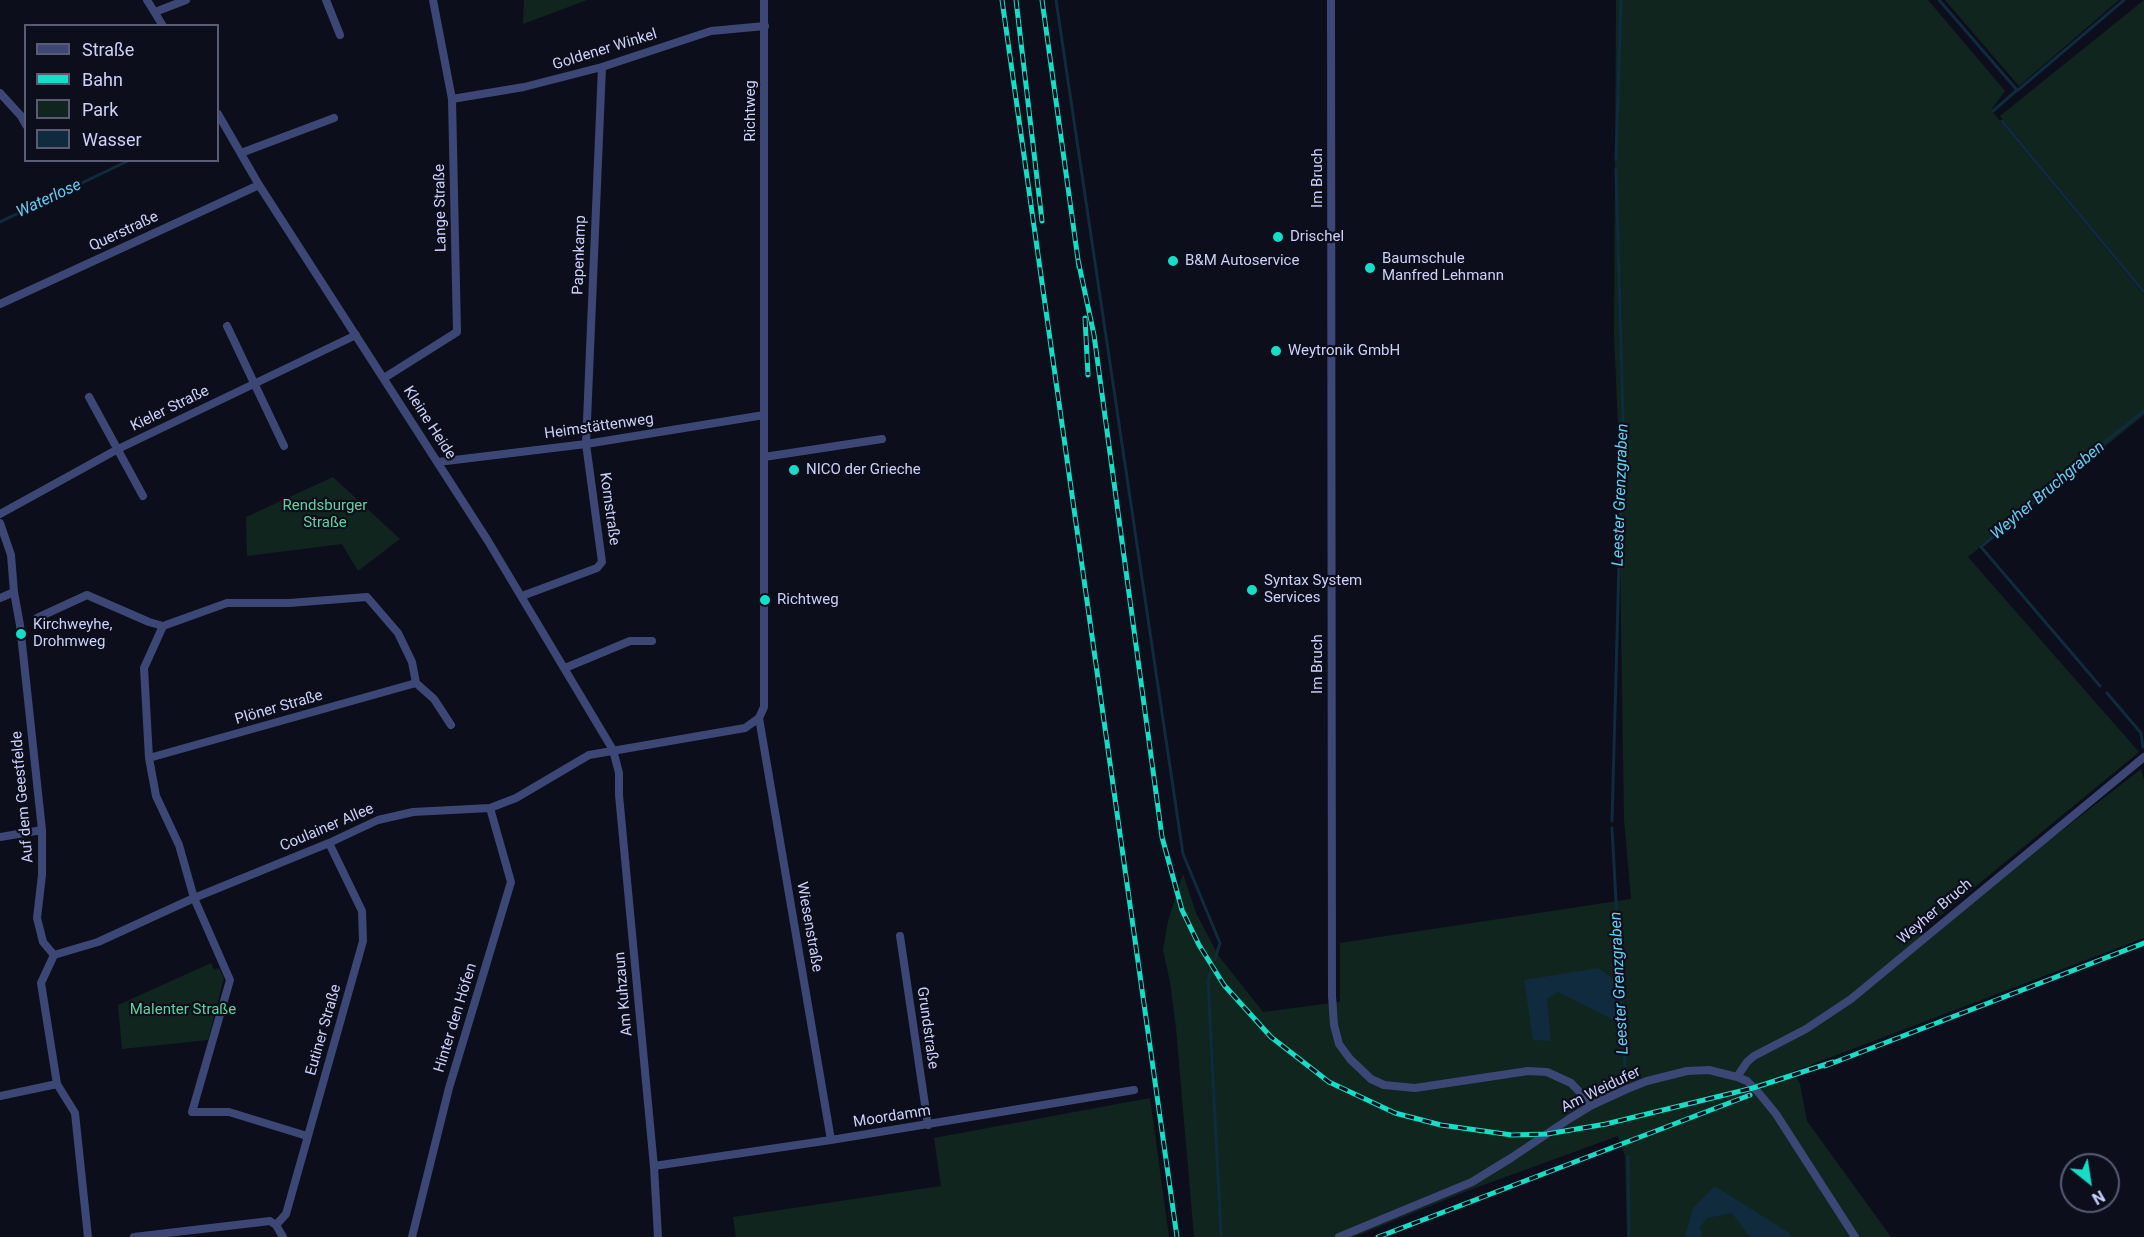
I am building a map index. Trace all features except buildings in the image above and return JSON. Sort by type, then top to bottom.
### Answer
[{"type":"street","points":[[147,0],[162,24]]},
{"type":"street","points":[[155,12],[186,0]]},
{"type":"street","points":[[326,0],[340,35]]},
{"type":"street","name":"Lange Straße","points":[[384,378],[457,332],[452,99],[433,0]]},
{"type":"street","name":"Richtweg","points":[[759,718],[764,706],[764,0]]},
{"type":"street","name":"Im Bruch","points":[[1331,0],[1332,985],[1334,1025],[1339,1044],[1350,1059],[1371,1079],[1384,1085],[1415,1088],[1528,1071],[1547,1072],[1571,1083],[1592,1105]]},
{"type":"street","name":"Goldener Winkel","points":[[452,99],[525,87],[602,67],[711,31],[765,27]]},
{"type":"street","name":"Papenkamp","points":[[586,444],[602,67]]},
{"type":"street","points":[[0,93],[24,121]]},
{"type":"street","name":"Kleine Heide","points":[[219,116],[259,185],[522,596],[613,750]]},
{"type":"street","points":[[241,153],[334,118]]},
{"type":"street","name":"Querstraße","points":[[0,304],[259,185]]},
{"type":"street","points":[[227,326],[284,446]]},
{"type":"street","name":"Kieler Straße","points":[[0,514],[118,449],[356,335]]},
{"type":"street","points":[[89,397],[142,496]]},
{"type":"street","name":"Heimstättenweg","points":[[438,462],[586,444],[764,415]]},
{"type":"street","points":[[764,457],[882,439]]},
{"type":"street","name":"Kornstraße","points":[[522,596],[597,568],[602,562],[586,444]]},
{"type":"street","name":"Auf dem Geestfelde","points":[[0,523],[11,555],[42,830],[42,875],[37,918],[43,942],[54,955]]},
{"type":"street","points":[[0,598],[14,592]]},
{"type":"street","points":[[37,618],[87,595],[163,626],[227,603],[289,603],[368,597],[398,633],[412,662],[416,683],[434,699],[451,725]]},
{"type":"street","points":[[163,626],[144,668],[149,758],[156,796],[179,845],[194,898],[230,980],[192,1112],[229,1112],[307,1136]]},
{"type":"street","points":[[565,668],[630,641],[652,641]]},
{"type":"street","name":"Plöner Straße","points":[[149,758],[416,683]]},
{"type":"street","points":[[613,750],[745,728],[759,718]]},
{"type":"street","name":"Wiesenstraße","points":[[759,718],[831,1140]]},
{"type":"street","name":"Coulainer Allee","points":[[54,955],[98,942],[194,898],[329,843],[372,822],[398,814],[490,808],[516,798],[589,755],[613,750]]},
{"type":"street","name":"Am Kuhzaun","points":[[613,750],[619,773],[619,795],[654,1166],[658,1237]]},
{"type":"street","name":"Weyher Bruch","points":[[1737,1077],[1754,1056],[1806,1029],[1851,999],[2144,757]]},
{"type":"street","name":"Hinter den Höfen","points":[[412,1237],[449,1088],[511,882],[490,808]]},
{"type":"street","points":[[0,837],[42,830]]},
{"type":"street","name":"Eutiner Straße","points":[[276,1225],[286,1214],[363,941],[363,911],[329,843]]},
{"type":"street","name":"Grundstraße","points":[[900,936],[928,1125]]},
{"type":"street","points":[[54,955],[41,983],[57,1084],[75,1113],[88,1237]]},
{"type":"street","name":"Am Weidufer","points":[[1339,1237],[1472,1182],[1592,1105],[1647,1081],[1686,1071],[1709,1070],[1725,1072],[1737,1077],[1758,1092],[1776,1114],[1855,1237]]},
{"type":"street","points":[[0,1096],[57,1084]]},
{"type":"street","name":"Moordamm","points":[[654,1166],[928,1125],[1134,1090]]},
{"type":"street","points":[[134,1237],[270,1221],[276,1225],[283,1237]]},
{"type":"green space","points":[[524,0],[587,0],[523,24]]},
{"type":"green space","points":[[1616,0],[1928,0],[2005,91],[1991,110],[2144,295],[2144,415],[1968,557],[2139,752],[1919,933],[1924,938],[2141,769],[2144,780],[2144,938],[1792,1072],[1800,1084],[1807,1121],[1891,1237],[1627,1237],[1625,1156],[1618,1136],[1467,1191],[1354,1237],[1194,1237],[1176,1028],[1163,950],[1168,921],[1183,874],[1196,913],[1218,955],[1263,1012],[1340,1002],[1340,943],[1631,899],[1624,819],[1618,425],[1614,335]]},
{"type":"green space","points":[[1945,0],[2119,0],[2019,86]]},
{"type":"green space","points":[[2144,0],[2144,290],[2000,116]]},
{"type":"green space","name":"Rendsburger Straße","points":[[333,477],[400,539],[358,571],[342,544],[247,556],[246,517]]},
{"type":"green space","name":"Malenter Straße","points":[[211,963],[214,970],[219,968],[224,978],[208,1040],[122,1049],[118,1005]]},
{"type":"green space","points":[[1150,1098],[1169,1237],[736,1237],[733,1217],[941,1186],[934,1138]]},
{"type":"water","points":[[1598,968],[1620,984],[1622,1022],[1558,992],[1547,999],[1551,1041],[1533,1040],[1524,980]]},
{"type":"water","points":[[1715,1186],[1792,1237],[1750,1237],[1732,1213],[1707,1218],[1700,1227],[1702,1237],[1685,1237],[1693,1208]]},
{"type":"waterway","points":[[1056,0],[1183,854],[1220,943],[1215,959]]},
{"type":"waterway","name":"Leester Grenzgraben","points":[[1616,160],[1621,0]]},
{"type":"waterway","points":[[1939,0],[2017,90],[1993,111]]},
{"type":"waterway","name":"Weyher Bruchgraben","points":[[2018,90],[2124,0]]},
{"type":"waterway","name":"Weyher Bruchgraben","points":[[2002,121],[2144,292]]},
{"type":"waterway","name":"Waterlose","points":[[0,222],[126,162]]},
{"type":"waterway","name":"Leester Grenzgraben","points":[[1612,821],[1623,416],[1616,169]]},
{"type":"waterway","name":"Weyher Bruchgraben","points":[[2100,686],[1981,547],[2070,470],[2144,411]]},
{"type":"waterway","points":[[2107,693],[2141,733],[2143,747]]},
{"type":"waterway","name":"Leester Grenzgraben","points":[[1612,828],[1625,1066]]},
{"type":"waterway","points":[[1210,974],[1208,981],[1221,1235]]},
{"type":"waterway","name":"Leester Grenzgraben","points":[[1628,1157],[1629,1237]]},
{"type":"railway","points":[[1002,0],[1177,1237]]},
{"type":"railway","points":[[1016,0],[1042,221]]},
{"type":"railway","points":[[1042,0],[1079,267]]},
{"type":"railway","points":[[1078,260],[1094,335],[1162,837],[1182,910],[1199,945],[1224,985],[1271,1037],[1329,1082],[1395,1113],[1441,1125],[1512,1135],[1547,1134],[1606,1124],[1753,1088],[1833,1062]]},
{"type":"railway","points":[[1085,318],[1088,375]]},
{"type":"railway","points":[[1825,1066],[2144,943]]},
{"type":"railway","points":[[1378,1237],[1750,1095]]},
{"type":"place","name":"Drischel","points":[[1278,237]]},
{"type":"place","name":"B&M Autoservice","points":[[1173,261]]},
{"type":"place","name":"Baumschule Manfred Lehmann","points":[[1370,268]]},
{"type":"place","name":"Weytronik GmbH","points":[[1276,351]]},
{"type":"place","name":"NICO der Grieche","points":[[794,470]]},
{"type":"place","name":"Syntax System Services","points":[[1252,590]]},
{"type":"place","name":"Richtweg","points":[[765,600]]},
{"type":"place","name":"Kirchweyhe, Drohmweg","points":[[21,634]]}]
